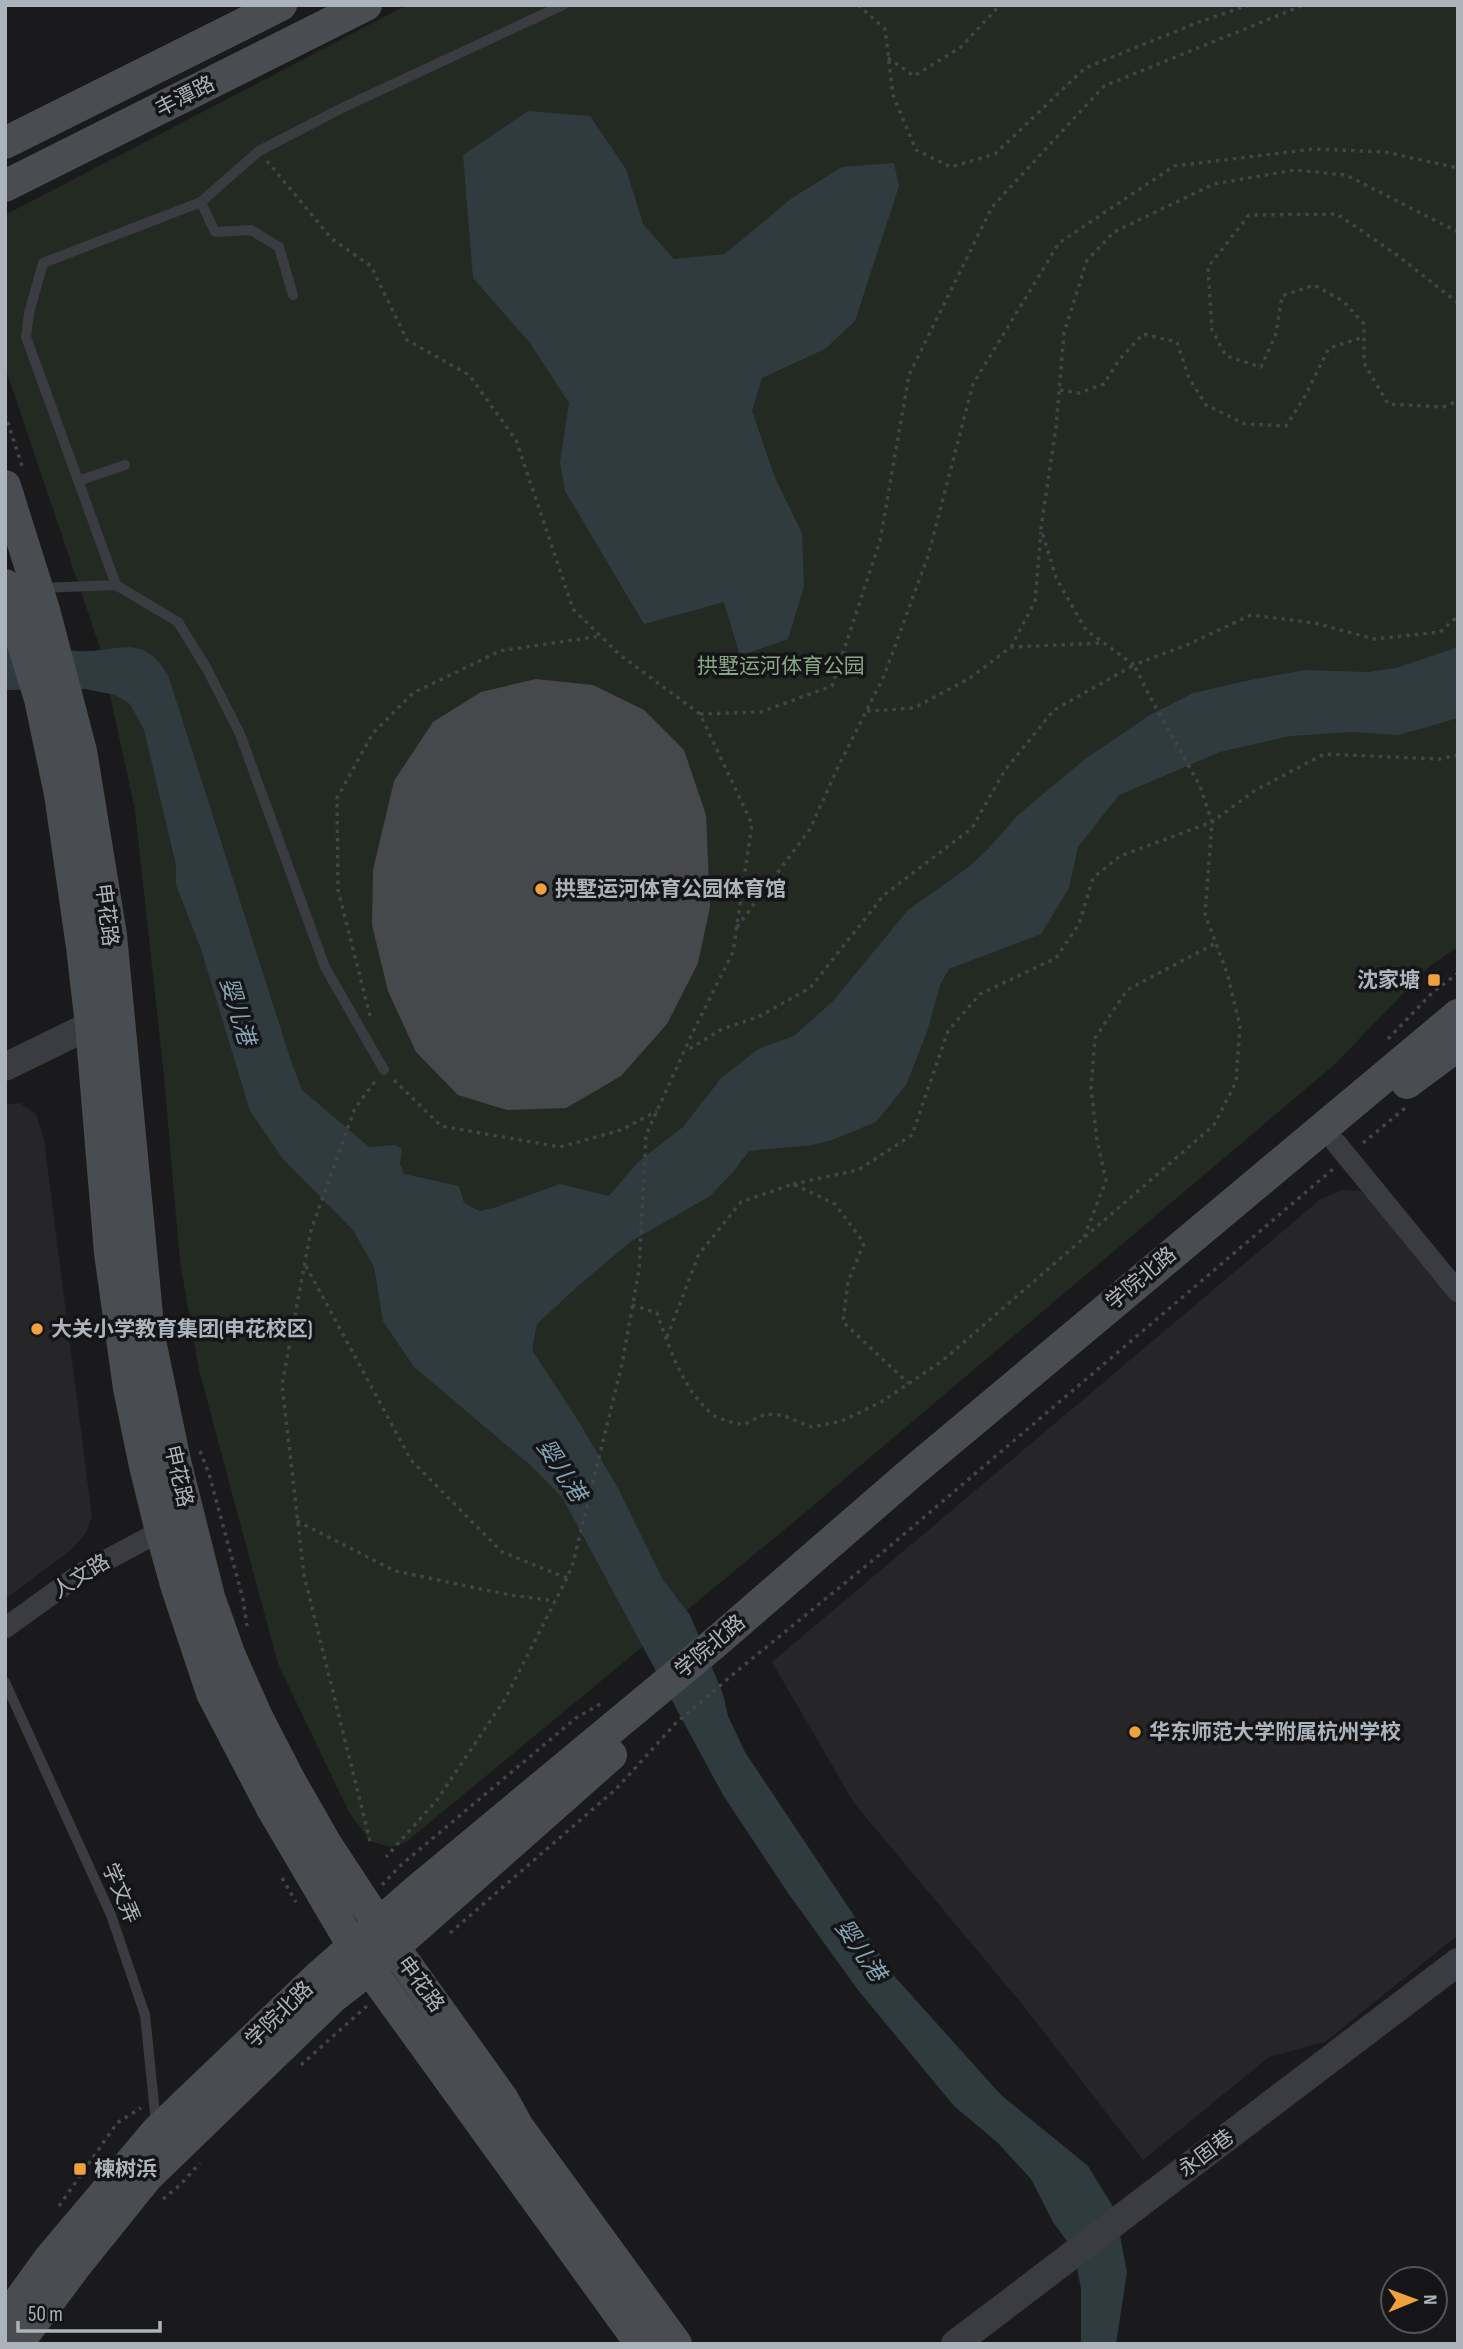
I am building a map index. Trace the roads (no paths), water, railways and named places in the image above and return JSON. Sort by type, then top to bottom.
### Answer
[{"type":"main road","name":"丰潭路","points":[[5,143],[281,5]]},
{"type":"main road","name":"丰潭路","points":[[5,186],[366,5]]},
{"type":"main road","name":"申花路","points":[[5,486],[24,596],[54,700],[86,775],[111,935],[149,1336],[178,1473],[209,1597],[230,1656],[256,1715],[326,1844],[386,1935],[502,2098],[518,2127],[676,2344]]},
{"type":"main road","name":"申花路","points":[[54,700],[60,794],[75,889],[91,1025],[110,1253],[121,1335],[145,1466],[161,1531],[212,1693],[273,1810],[369,1968],[641,2344]]},
{"type":"main road","name":"学院北路","points":[[17,2344],[147,2177],[332,1998],[369,1968],[386,1935],[652,1693],[727,1657],[912,1472],[1458,1015]]},
{"type":"main road","name":"学院北路","points":[[386,1935],[625,1743],[921,1491],[1341,1150],[1417,1075],[1458,1045]]},
{"type":"main road","name":"学院北路","points":[[5,2320],[50,2258],[157,2131],[317,1978],[369,1968]]},
{"type":"street","points":[[5,1067],[91,1025]]},
{"type":"street","points":[[1341,1150],[1458,1292]]},
{"type":"street","name":"人文路","points":[[5,1628],[80,1574],[161,1531]]},
{"type":"street","name":"永固巷","points":[[955,2344],[1458,1962]]},
{"type":"lane","points":[[116,585],[26,337],[29,313],[43,262],[201,202],[260,151],[344,107],[563,5]]},
{"type":"lane","points":[[201,202],[215,232],[251,230],[279,247],[293,295]]},
{"type":"lane","points":[[78,481],[125,465]]},
{"type":"lane","points":[[24,596],[116,585],[178,622],[207,669],[240,734],[325,967],[384,1070]]},
{"type":"lane","name":"学文弄","points":[[5,1682],[116,1927],[145,2015],[157,2131]]},
{"type":"water","points":[[528,111],[590,116],[626,169],[643,224],[674,259],[725,254],[792,198],[842,167],[894,163],[899,186],[855,321],[825,349],[762,378],[752,411],[775,478],[802,533],[804,586],[788,639],[740,656],[724,602],[644,624],[565,491],[560,462],[569,403],[530,343],[473,278],[463,155]]},
{"type":"water","name":"婴儿港","points":[[5,636],[76,651],[138,648],[158,661],[168,675],[302,1090],[369,1147],[395,1145],[402,1149],[400,1164],[404,1174],[459,1186],[464,1203],[479,1211],[560,1184],[609,1196],[638,1162],[683,1127],[722,1077],[760,1048],[794,1036],[833,1001],[908,910],[970,866],[1018,815],[1085,759],[1150,715],[1193,693],[1250,680],[1305,670],[1368,672],[1396,668],[1458,647],[1458,718],[1399,735],[1353,732],[1290,736],[1220,752],[1119,795],[1078,847],[1069,888],[1041,934],[949,969],[940,985],[927,1032],[906,1085],[876,1122],[812,1145],[749,1151],[710,1196],[630,1242],[537,1324],[532,1350],[618,1488],[663,1580],[690,1615],[723,1694],[728,1716],[745,1752],[895,1977],[1001,2095],[1088,2166],[1115,2210],[1127,2272],[1116,2344],[1081,2344],[1081,2289],[1074,2251],[1053,2222],[1031,2179],[997,2142],[954,2106],[858,1990],[788,1893],[723,1795],[562,1497],[529,1464],[414,1367],[383,1321],[374,1267],[353,1230],[283,1159],[250,1111],[201,949],[176,885],[176,865],[144,730],[130,704],[115,695],[86,689],[5,690]]},
{"type":"place","name":"拱墅运河体育公园体育馆","points":[[541,889]]},
{"type":"place","name":"沈家塘","points":[[1434,980]]},
{"type":"place","name":"大关小学教育集团(申花校区)","points":[[37,1329]]},
{"type":"place","name":"华东师范大学附属杭州学校","points":[[1135,1732]]},
{"type":"place","name":"楝树浜","points":[[80,2169]]},
{"type":"park label","name":"拱墅运河体育公园","points":[[781,666]]}]
